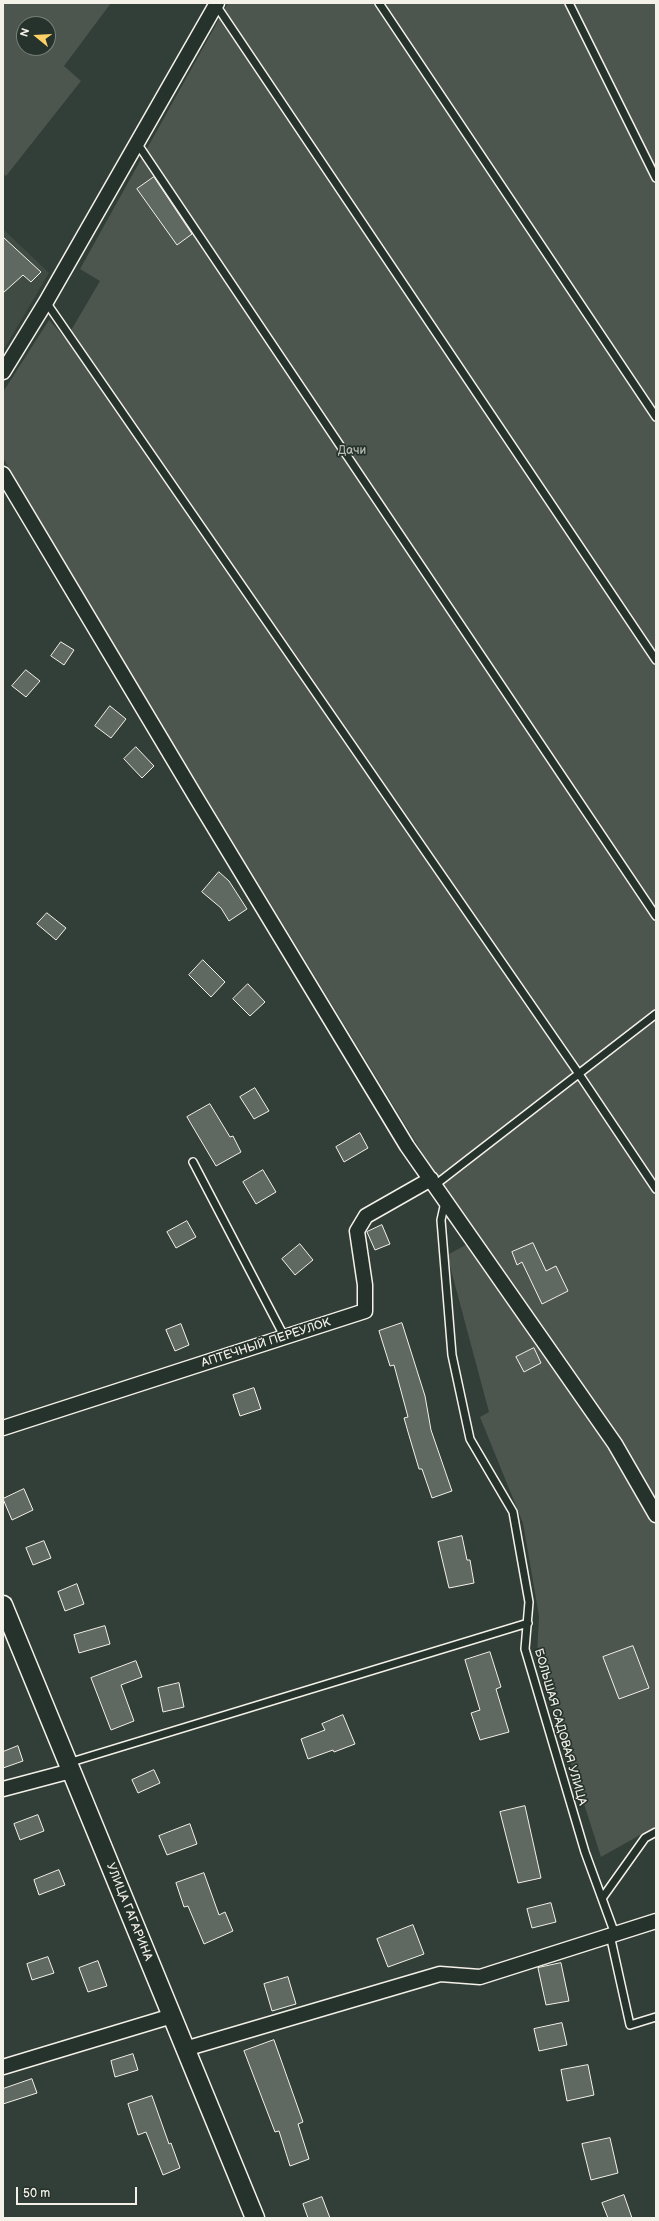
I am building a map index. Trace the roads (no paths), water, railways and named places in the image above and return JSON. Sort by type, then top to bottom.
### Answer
[{"type":"street","points":[[3,372],[46,302],[216,4]]},
{"type":"street","points":[[3,474],[205,813],[403,1139],[615,1444],[656,1515]]},
{"type":"street","name":"АПТЕЧНЫЙ ПЕРЕУЛОК","points":[[3,1428],[284,1336],[365,1312],[365,1285],[357,1231],[366,1216],[433,1182]]},
{"type":"street","name":"УЛИЦА ГАГАРИНА","points":[[3,1605],[255,2218]]},
{"type":"street","points":[[3,1789],[69,1767]]},
{"type":"street","points":[[185,2049],[440,1974],[480,1977],[656,1921]]},
{"type":"street","points":[[3,2067],[172,2016]]},
{"type":"lane","points":[[379,3],[656,418]]},
{"type":"lane","points":[[569,3],[656,178]]},
{"type":"lane","points":[[216,4],[656,660]]},
{"type":"lane","points":[[137,143],[656,916]]},
{"type":"lane","points":[[46,302],[580,1074],[656,1189]]},
{"type":"lane","points":[[433,1182],[580,1074],[656,1014]]},
{"type":"lane","points":[[193,1162],[284,1336]]},
{"type":"lane","name":"БОЛЬШАЯ САДОВАЯ УЛИЦА","points":[[445,1200],[441,1220],[452,1355],[470,1439],[513,1512],[529,1602],[525,1649],[585,1852],[602,1897],[612,1935],[630,2025],[656,2017]]},
{"type":"lane","points":[[69,1767],[528,1623]]},
{"type":"lane","points":[[602,1897],[645,1838],[656,1832]]},
{"type":"park label","name":"Дачи","points":[[352,451]]}]
